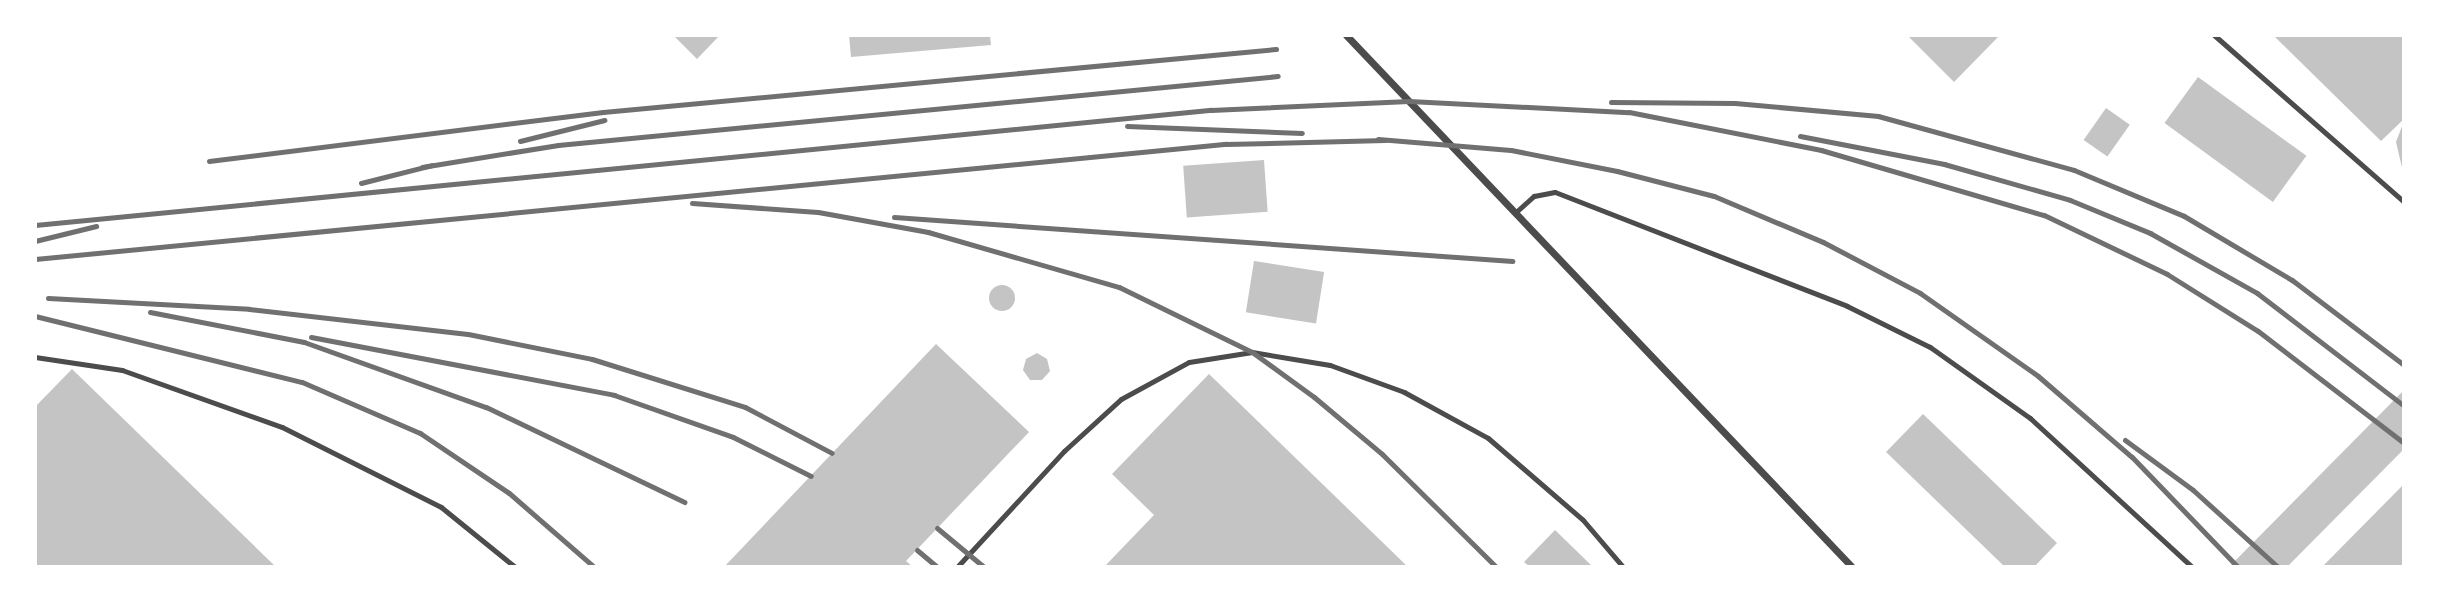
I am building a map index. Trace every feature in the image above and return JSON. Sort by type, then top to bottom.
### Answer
[{"type":"street","points":[[1346,35],[1852,567]]},
{"type":"lane","points":[[2214,35],[2404,202]]},
{"type":"lane","points":[[1516,212],[1534,196],[1555,192],[1847,306],[1930,347],[2030,418],[2192,567]]},
{"type":"lane","points":[[957,567],[1064,451],[1121,399],[1189,362],[1252,352],[1279,352],[1379,383],[1488,438],[1583,520],[1623,567]]},
{"type":"lane","points":[[35,357],[122,370],[282,427],[441,507],[515,567]]},
{"type":"building","points":[[673,35],[720,35],[697,59]]},
{"type":"building","points":[[849,35],[990,35],[991,45],[851,57]]},
{"type":"building","points":[[1907,35],[2000,35],[1954,82]]},
{"type":"building","points":[[2273,35],[2404,35],[2404,119],[2381,141]]},
{"type":"building","points":[[2198,77],[2306,156],[2273,202],[2164,123]]},
{"type":"building","points":[[2106,108],[2130,125],[2107,157],[2084,140]]},
{"type":"building","points":[[2404,121],[2404,176],[2396,142]]},
{"type":"building","points":[[1264,160],[1268,212],[1187,218],[1183,166]]},
{"type":"building","points":[[1254,261],[1324,272],[1316,323],[1246,312]]},
{"type":"building","points":[[1002,285],[1011,289],[1015,298],[1011,307],[1002,311],[993,307],[989,298],[993,289]]},
{"type":"building","points":[[936,344],[1029,432],[906,561],[913,567],[724,567]]},
{"type":"building","points":[[1037,353],[1047,359],[1050,371],[1042,380],[1030,380],[1023,370],[1026,359]]},
{"type":"building","points":[[72,369],[276,567],[35,567],[35,407]]},
{"type":"building","points":[[1209,374],[1408,567],[1104,567],[1154,515],[1112,474]]},
{"type":"building","points":[[2404,390],[2404,449],[2287,567],[2229,567]]},
{"type":"building","points":[[1923,414],[2057,543],[2034,567],[2005,567],[1886,452]]},
{"type":"building","points":[[2404,484],[2404,567],[2322,567]]},
{"type":"building","points":[[1555,530],[1593,567],[1530,567],[1524,562]]},
{"type":"railway","points":[[209,161],[603,112],[1276,49]]},
{"type":"railway","points":[[422,167],[558,145],[1278,76]]},
{"type":"railway","points":[[35,225],[1211,110],[1409,101],[1629,112],[1821,150],[2044,215],[2167,274],[2258,331],[2404,443]]},
{"type":"railway","points":[[1611,102],[1735,103],[1878,116],[2074,170],[2184,216],[2292,280],[2404,365]]},
{"type":"railway","points":[[520,141],[604,120]]},
{"type":"railway","points":[[1127,126],[1302,133]]},
{"type":"railway","points":[[1800,136],[1944,164],[2070,200],[2150,233],[2257,293],[2404,406]]},
{"type":"railway","points":[[1378,139],[1511,150],[1617,171],[1714,196],[1823,242],[1920,293],[2038,376],[2132,457],[2238,567]]},
{"type":"railway","points":[[35,259],[1226,144],[1385,140]]},
{"type":"railway","points":[[361,183],[432,165]]},
{"type":"railway","points":[[692,203],[818,212],[928,232],[1119,287],[1252,352],[1314,397],[1382,454],[1496,567]]},
{"type":"railway","points":[[894,217],[1512,261]]},
{"type":"railway","points":[[35,241],[96,226]]},
{"type":"railway","points":[[48,298],[249,309],[468,334],[592,359],[745,407],[832,453]]},
{"type":"railway","points":[[150,312],[304,342],[486,407],[684,502]]},
{"type":"railway","points":[[35,316],[302,382],[420,433],[509,493],[594,567]]},
{"type":"railway","points":[[311,337],[614,395],[733,437],[811,476]]},
{"type":"railway","points":[[2125,440],[2193,490],[2278,567]]},
{"type":"railway","points":[[937,528],[984,567]]},
{"type":"railway","points":[[917,550],[937,567]]}]
